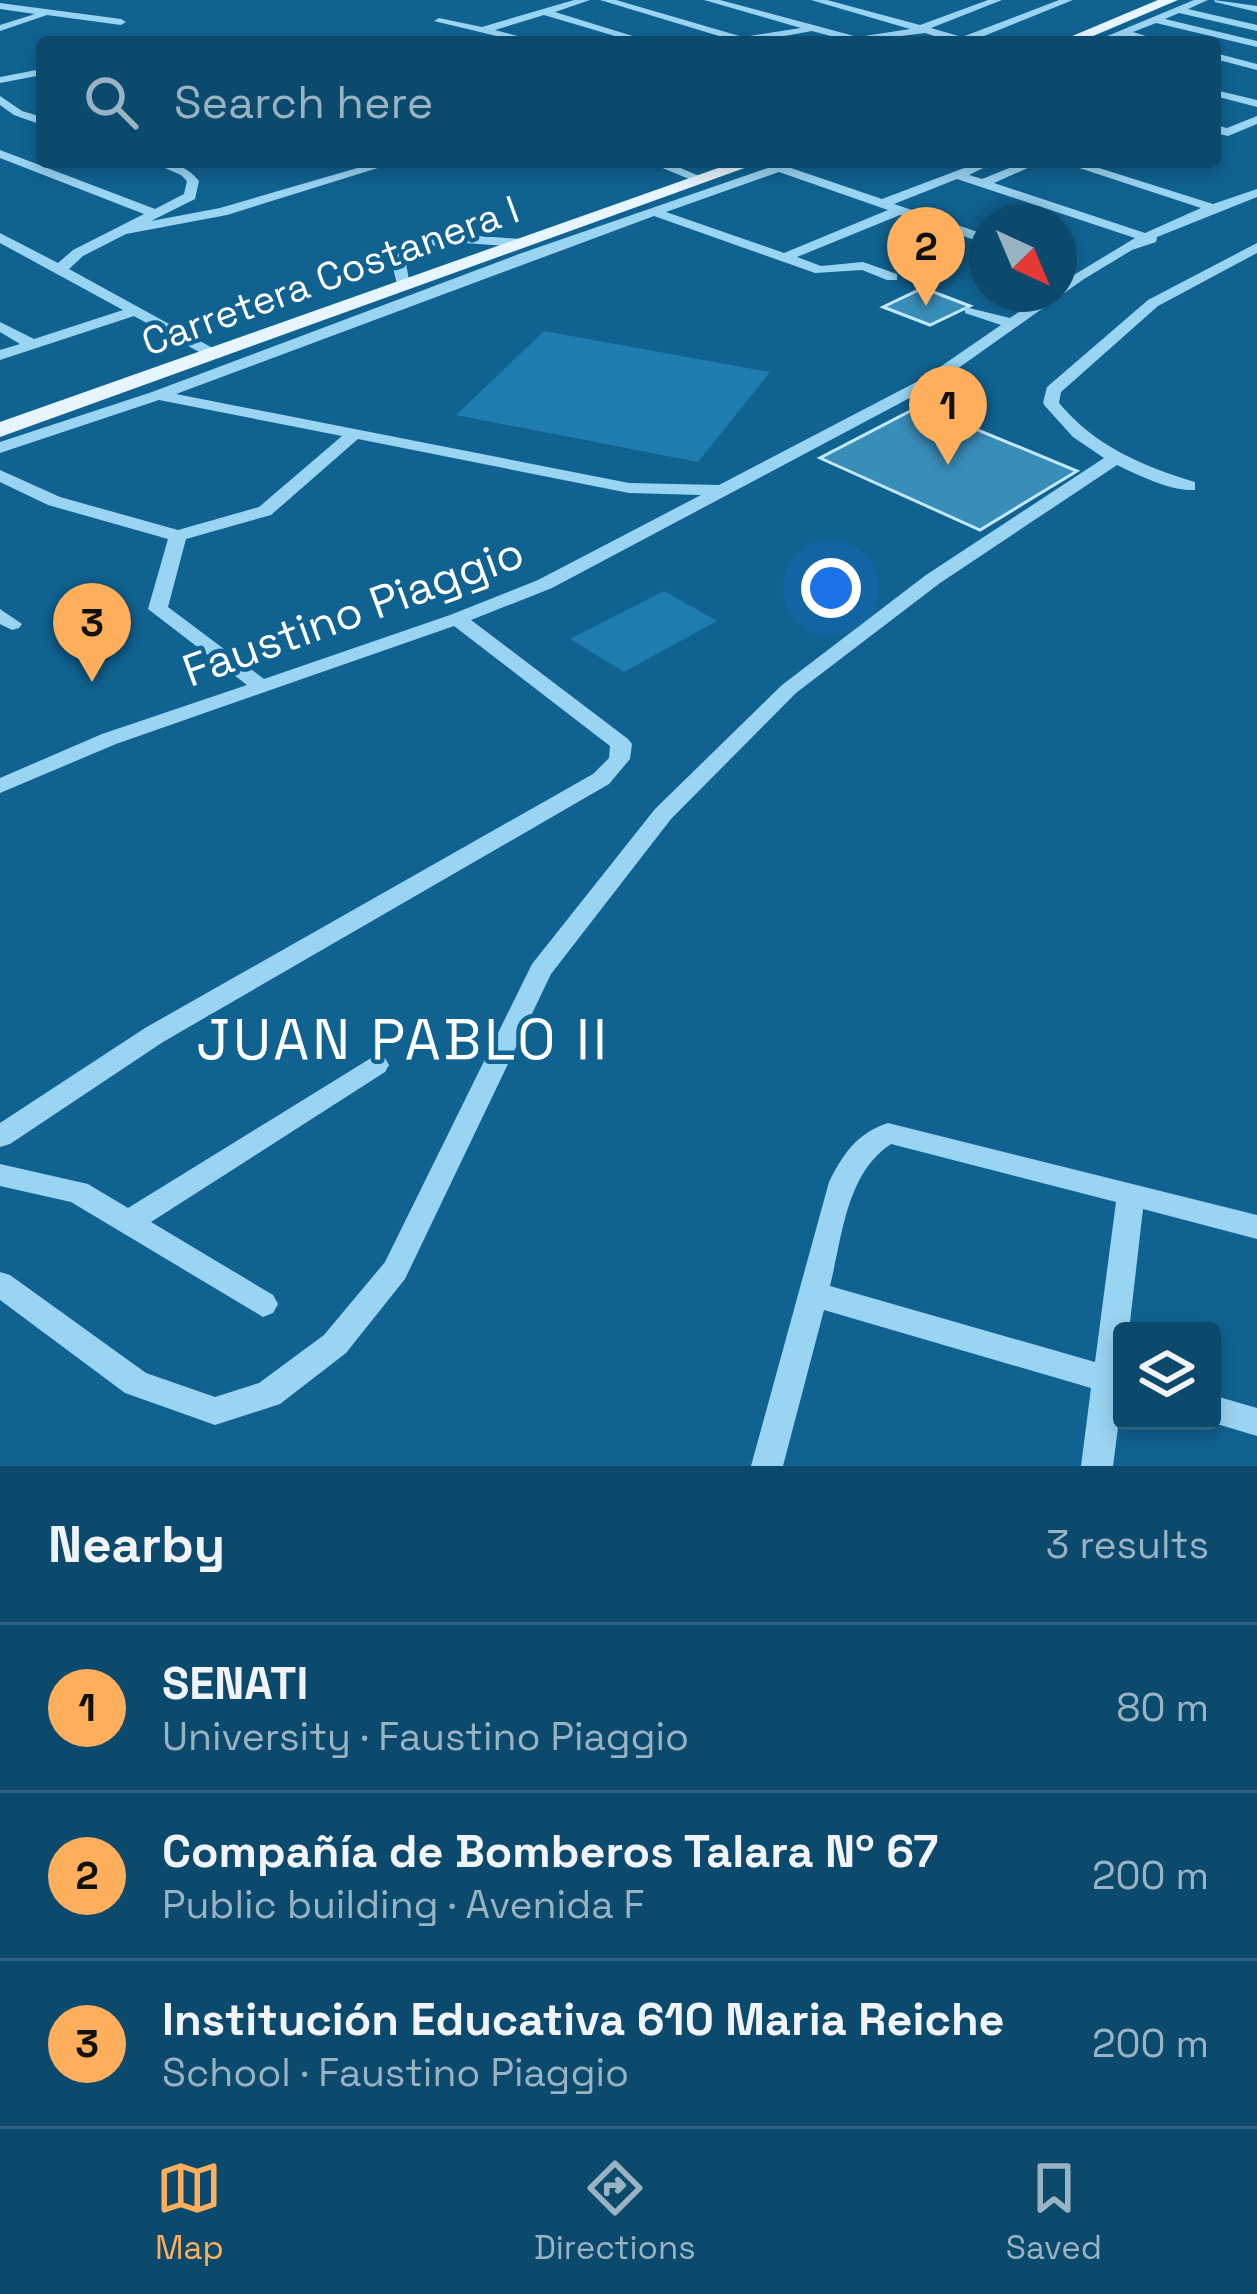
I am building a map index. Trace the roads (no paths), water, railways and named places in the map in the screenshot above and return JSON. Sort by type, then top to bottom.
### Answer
[{"type":"main road","points":[[1084,36],[1174,5]]},
{"type":"main road","name":"Carretera Costanera I","points":[[0,430],[736,168]]},
{"type":"street","points":[[483,30],[586,0]]},
{"type":"street","points":[[605,0],[720,36]]},
{"type":"street","points":[[709,0],[843,36]]},
{"type":"street","points":[[816,0],[946,36]]},
{"type":"street","points":[[886,18],[891,0]]},
{"type":"street","points":[[882,36],[923,29],[997,0]]},
{"type":"street","points":[[976,36],[1068,0]]},
{"type":"street","points":[[1112,36],[1174,5],[1202,0],[1257,11]]},
{"type":"street","points":[[1219,0],[1257,11]]},
{"type":"street","points":[[1174,5],[1257,28]]},
{"type":"street","points":[[0,6],[121,22]]},
{"type":"street","points":[[543,12],[627,36]]},
{"type":"street","points":[[0,28],[49,13]]},
{"type":"street","points":[[1154,19],[1257,44]]},
{"type":"street","points":[[439,22],[510,36]]},
{"type":"street","points":[[766,36],[814,28]]},
{"type":"street","points":[[601,36],[613,32]]},
{"type":"street","points":[[1122,32],[1137,36]]},
{"type":"street","points":[[1221,58],[1257,67]]},
{"type":"street","points":[[0,80],[36,73]]},
{"type":"street","points":[[1221,95],[1257,104]]},
{"type":"street","points":[[0,99],[36,119]]},
{"type":"street","points":[[1221,131],[1228,133],[1257,120]]},
{"type":"street","points":[[0,154],[36,168]]},
{"type":"street","points":[[36,168],[156,214]]},
{"type":"street","points":[[58,270],[78,253],[180,203],[193,189],[185,172],[174,168]]},
{"type":"street","points":[[120,232],[222,212],[371,168]]},
{"type":"street","points":[[670,168],[703,180]]},
{"type":"street","points":[[0,448],[780,168]]},
{"type":"street","points":[[796,168],[969,234]]},
{"type":"street","points":[[882,204],[975,168]]},
{"type":"street","points":[[982,184],[1021,168]]},
{"type":"street","points":[[1086,168],[1214,208]]},
{"type":"street","points":[[956,175],[1151,239]]},
{"type":"street","name":"Faustino Piaggio","points":[[1077,276],[1214,208],[1257,193]]},
{"type":"street","points":[[784,258],[900,210]]},
{"type":"street","points":[[654,212],[820,271],[863,266],[892,277]]},
{"type":"street","points":[[0,237],[215,355]]},
{"type":"street","points":[[403,286],[399,262],[413,243],[464,239],[521,243]]},
{"type":"street","points":[[1189,485],[1114,459],[1063,421],[1051,403],[1053,390],[1153,303],[1257,247]]},
{"type":"street","points":[[1077,272],[1081,273]]},
{"type":"street","points":[[0,355],[136,311]]},
{"type":"street","points":[[976,312],[1012,324]]},
{"type":"street","name":"Faustino Piaggio","points":[[3,781],[545,584],[930,381],[1029,312]]},
{"type":"street","points":[[0,326],[31,344]]},
{"type":"street","points":[[158,395],[629,488],[724,489]]},
{"type":"street","points":[[0,475],[54,501],[178,536],[265,511],[353,434]]},
{"type":"street","points":[[0,1284],[136,1383],[215,1411],[269,1394],[335,1344],[394,1270],[541,970],[663,814],[789,689],[933,579],[1114,459]]},
{"type":"street","points":[[178,536],[158,609],[264,688]]},
{"type":"street","points":[[0,615],[12,624],[0,629]]},
{"type":"street","points":[[0,1136],[191,1013],[601,779],[620,759],[621,744],[457,619]]},
{"type":"street","points":[[129,1222],[376,1065]]},
{"type":"street","points":[[766,1466],[843,1182],[867,1143],[888,1133],[1257,1227]]},
{"type":"street","points":[[0,1175],[78,1192],[262,1304]]},
{"type":"street","points":[[1121,1322],[1132,1195]]},
{"type":"street","points":[[813,1294],[1113,1380]]},
{"type":"street","points":[[1097,1466],[1113,1394]]},
{"type":"street","points":[[1221,1411],[1257,1421]]},
{"type":"place","name":"Compañía de Bomberos Talara Nº 67","points":[[926,306]]},
{"type":"place","name":"SENATI","points":[[948,465]]},
{"type":"place","name":"Institución Educativa 610 Maria Reiche","points":[[92,682]]},
{"type":"district","name":"JUAN PABLO II","points":[[403,1039]]}]
